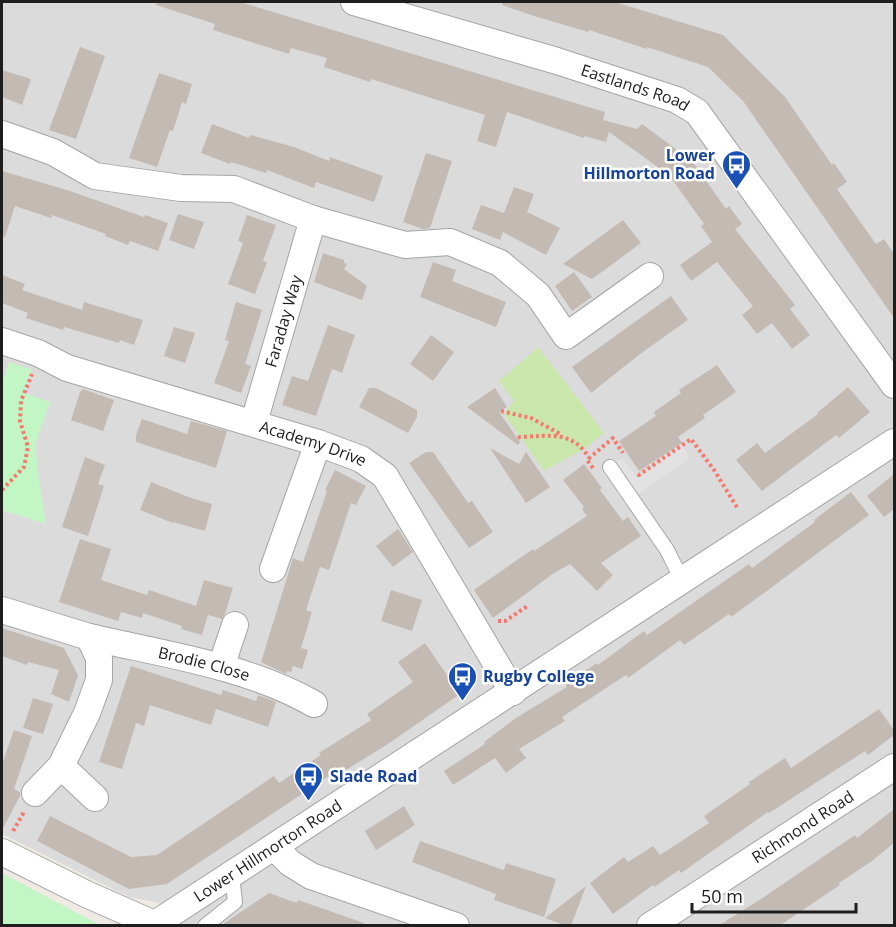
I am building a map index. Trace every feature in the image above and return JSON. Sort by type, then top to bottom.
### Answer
[{"type":"street","name":"Eastlands Road","points":[[365,3],[677,100],[698,112],[894,385]]},
{"type":"street","points":[[2,134],[52,152],[94,176],[181,188],[234,189],[313,219],[405,245],[450,242],[500,263],[538,295],[566,336],[650,276]]},
{"type":"street","name":"Faraday Way","points":[[254,422],[313,219]]},
{"type":"street","name":"Academy Drive","points":[[2,341],[38,353],[67,368],[254,422],[361,459],[385,476],[513,692]]},
{"type":"street","name":"Lower Hillmorton Road","points":[[159,924],[894,442]]},
{"type":"street","points":[[273,569],[318,443]]},
{"type":"street","name":"Brodie Close","points":[[2,610],[89,637],[220,667],[293,692],[314,704]]},
{"type":"street","points":[[220,667],[235,625]]},
{"type":"street","points":[[35,793],[61,766],[87,713],[99,680],[99,658],[89,637]]},
{"type":"street","points":[[61,766],[95,798]]},
{"type":"street","name":"Richmond Road","points":[[650,926],[894,767]]},
{"type":"street","points":[[274,847],[290,863],[311,876],[456,926]]},
{"type":"street","points":[[2,853],[86,894],[159,924]]},
{"type":"lane","points":[[610,467],[667,550],[682,580]]},
{"type":"lane","points":[[205,926],[235,902],[232,875]]},
{"type":"path","points":[[2,489],[24,467],[28,447],[20,421],[21,401],[38,353]]},
{"type":"path","points":[[501,411],[531,418],[563,435],[584,449],[589,458]]},
{"type":"path","points":[[518,438],[520,436],[563,435]]},
{"type":"path","points":[[633,468],[639,475],[690,439],[714,470],[738,509]]},
{"type":"path","points":[[468,614],[493,621],[505,621],[529,605]]},
{"type":"path","points":[[2,853],[35,793]]},
{"type":"shaded area","points":[[2,2],[894,2],[894,925],[169,925],[174,921],[159,903],[129,897],[2,834]]},
{"type":"shaded area","points":[[682,445],[690,457],[625,504],[602,473],[622,458],[638,478]]},
{"type":"green space","points":[[538,347],[604,433],[584,449],[544,471],[504,414],[514,401],[499,381]]},
{"type":"green space","points":[[9,362],[32,370],[24,393],[50,402],[35,444],[46,524],[2,510],[2,385]]},
{"type":"green space","points":[[2,873],[100,925],[2,925]]},
{"type":"building","points":[[157,2],[240,2],[605,112],[603,120],[637,129],[642,124],[692,161],[726,209],[729,206],[742,224],[735,229],[795,305],[790,309],[810,335],[792,349],[772,323],[757,334],[742,315],[753,306],[717,262],[691,281],[680,265],[712,242],[701,226],[704,224],[669,175],[609,132],[606,142],[584,136],[584,138],[507,112],[496,147],[477,141],[485,115],[371,79],[370,82],[324,67],[327,58],[291,48],[289,54],[213,30],[215,24],[156,5]]},
{"type":"building","points":[[503,2],[615,2],[723,35],[785,97],[832,165],[834,163],[847,182],[837,189],[876,244],[884,239],[894,254],[894,318],[743,101],[708,67],[589,30],[588,32],[534,16],[502,5]]},
{"type":"building","points":[[80,47],[105,56],[76,139],[49,130]]},
{"type":"building","points":[[2,70],[31,79],[22,105],[2,97]]},
{"type":"building","points":[[159,73],[192,84],[186,104],[182,102],[173,131],[170,130],[157,167],[129,158]]},
{"type":"building","points":[[212,124],[249,138],[250,135],[294,147],[329,161],[330,157],[383,176],[374,202],[316,182],[314,188],[267,170],[266,173],[231,162],[230,164],[201,153]]},
{"type":"building","points":[[426,153],[452,161],[430,228],[423,229],[403,222]]},
{"type":"building","points":[[2,171],[168,223],[158,251],[130,241],[128,245],[105,236],[106,234],[52,215],[51,218],[15,206],[5,237],[2,236]]},
{"type":"building","points":[[514,187],[534,194],[527,212],[560,228],[546,255],[503,232],[500,240],[472,229],[481,205],[504,213]]},
{"type":"building","points":[[178,214],[204,222],[194,249],[169,240]]},
{"type":"building","points":[[247,215],[276,225],[263,261],[267,262],[255,294],[228,284],[243,243],[238,241]]},
{"type":"building","points":[[623,220],[641,243],[610,266],[592,279],[563,264]]},
{"type":"building","points":[[323,253],[344,260],[347,264],[344,269],[367,286],[362,300],[314,282]]},
{"type":"building","points":[[433,262],[456,270],[452,281],[506,302],[496,327],[420,297]]},
{"type":"building","points":[[574,272],[592,297],[572,311],[555,286]]},
{"type":"building","points":[[2,275],[25,284],[22,290],[82,310],[84,302],[143,320],[134,345],[64,327],[63,330],[26,318],[28,313],[2,303]]},
{"type":"building","points":[[671,296],[688,320],[591,393],[572,367]]},
{"type":"building","points":[[236,302],[262,310],[245,364],[251,366],[241,393],[214,383],[229,341],[225,340]]},
{"type":"building","points":[[328,325],[355,335],[342,373],[332,369],[316,416],[282,405],[292,376],[308,381]]},
{"type":"building","points":[[174,327],[195,333],[185,363],[164,356]]},
{"type":"building","points":[[431,335],[454,352],[433,381],[410,364]]},
{"type":"building","points":[[717,365],[736,392],[703,415],[705,418],[678,437],[682,443],[639,471],[619,441],[656,416],[654,412],[681,393],[679,390]]},
{"type":"building","points":[[848,387],[870,412],[839,438],[836,435],[762,491],[736,460],[757,443],[765,453],[818,414]]},
{"type":"building","points":[[369,388],[376,388],[417,410],[417,417],[408,433],[359,407]]},
{"type":"building","points":[[495,388],[507,407],[499,412],[520,442],[518,445],[467,407]]},
{"type":"building","points":[[83,389],[114,400],[103,431],[71,420]]},
{"type":"building","points":[[142,419],[187,434],[191,421],[227,431],[216,468],[136,442]]},
{"type":"building","points":[[490,448],[519,464],[526,452],[550,487],[526,503]]},
{"type":"building","points":[[426,452],[433,452],[468,503],[472,501],[493,532],[469,548],[409,463]]},
{"type":"building","points":[[85,457],[105,465],[98,484],[104,486],[88,536],[62,527]]},
{"type":"building","points":[[584,464],[623,521],[628,517],[641,536],[601,563],[613,575],[597,591],[570,564],[554,573],[493,618],[474,590],[533,549],[534,551],[587,516],[582,509],[584,507],[563,480]]},
{"type":"building","points":[[335,470],[366,486],[356,505],[351,503],[329,570],[320,567],[306,610],[312,612],[301,648],[308,650],[302,669],[293,666],[291,672],[287,671],[286,674],[261,662],[293,558],[303,562],[327,491],[325,490]]},
{"type":"building","points":[[894,474],[894,509],[884,517],[867,496]]},
{"type":"building","points":[[151,482],[212,504],[205,531],[173,523],[140,510]]},
{"type":"building","points":[[851,492],[869,515],[768,590],[731,617],[729,614],[684,645],[680,640],[628,678],[626,675],[562,717],[565,721],[519,749],[526,758],[506,773],[495,758],[453,785],[444,771],[485,744],[484,742],[516,718],[567,687],[565,684],[597,663],[598,665],[644,631],[647,635],[749,564],[752,568],[815,522],[814,520]]},
{"type":"building","points":[[398,529],[413,552],[393,567],[376,546]]},
{"type":"building","points":[[80,539],[111,549],[101,580],[147,595],[149,590],[196,606],[204,580],[233,588],[225,614],[222,619],[208,615],[202,635],[143,613],[142,618],[121,612],[118,621],[59,602]]},
{"type":"building","points":[[391,590],[422,600],[412,631],[381,621]]},
{"type":"building","points":[[2,628],[64,648],[78,675],[69,702],[51,694],[59,670],[28,662],[27,665],[2,656]]},
{"type":"building","points":[[425,643],[460,694],[388,744],[346,770],[344,766],[167,884],[129,889],[37,841],[50,816],[131,857],[157,855],[274,776],[279,783],[321,755],[319,753],[371,720],[367,714],[413,682],[398,662]]},
{"type":"building","points":[[131,666],[221,695],[223,690],[256,701],[258,695],[276,702],[268,727],[216,709],[211,725],[150,705],[144,726],[136,723],[122,769],[99,762]]},
{"type":"building","points":[[33,698],[53,704],[43,734],[23,728]]},
{"type":"building","points":[[879,709],[894,730],[894,735],[868,755],[865,751],[768,812],[681,873],[679,870],[654,887],[653,885],[613,914],[590,883],[624,857],[628,862],[653,846],[660,855],[709,823],[704,816],[785,758],[791,768]]},
{"type":"building","points":[[14,730],[32,736],[14,789],[20,792],[20,796],[2,830],[2,764]]},
{"type":"building","points":[[404,806],[415,825],[376,850],[365,831]]},
{"type":"building","points":[[894,809],[894,843],[839,883],[840,885],[779,926],[718,926],[855,835],[857,838]]},
{"type":"building","points":[[420,841],[504,870],[506,863],[556,879],[544,917],[494,900],[496,894],[412,862]]},
{"type":"building","points":[[586,886],[571,926],[545,918]]},
{"type":"building","points":[[269,893],[297,903],[298,900],[364,923],[363,926],[220,926]]},
{"type":"place","name":"Lower Hillmorton Road","points":[[736,190]]},
{"type":"place","name":"Rugby College","points":[[462,702]]},
{"type":"place","name":"Slade Road","points":[[309,802]]}]
